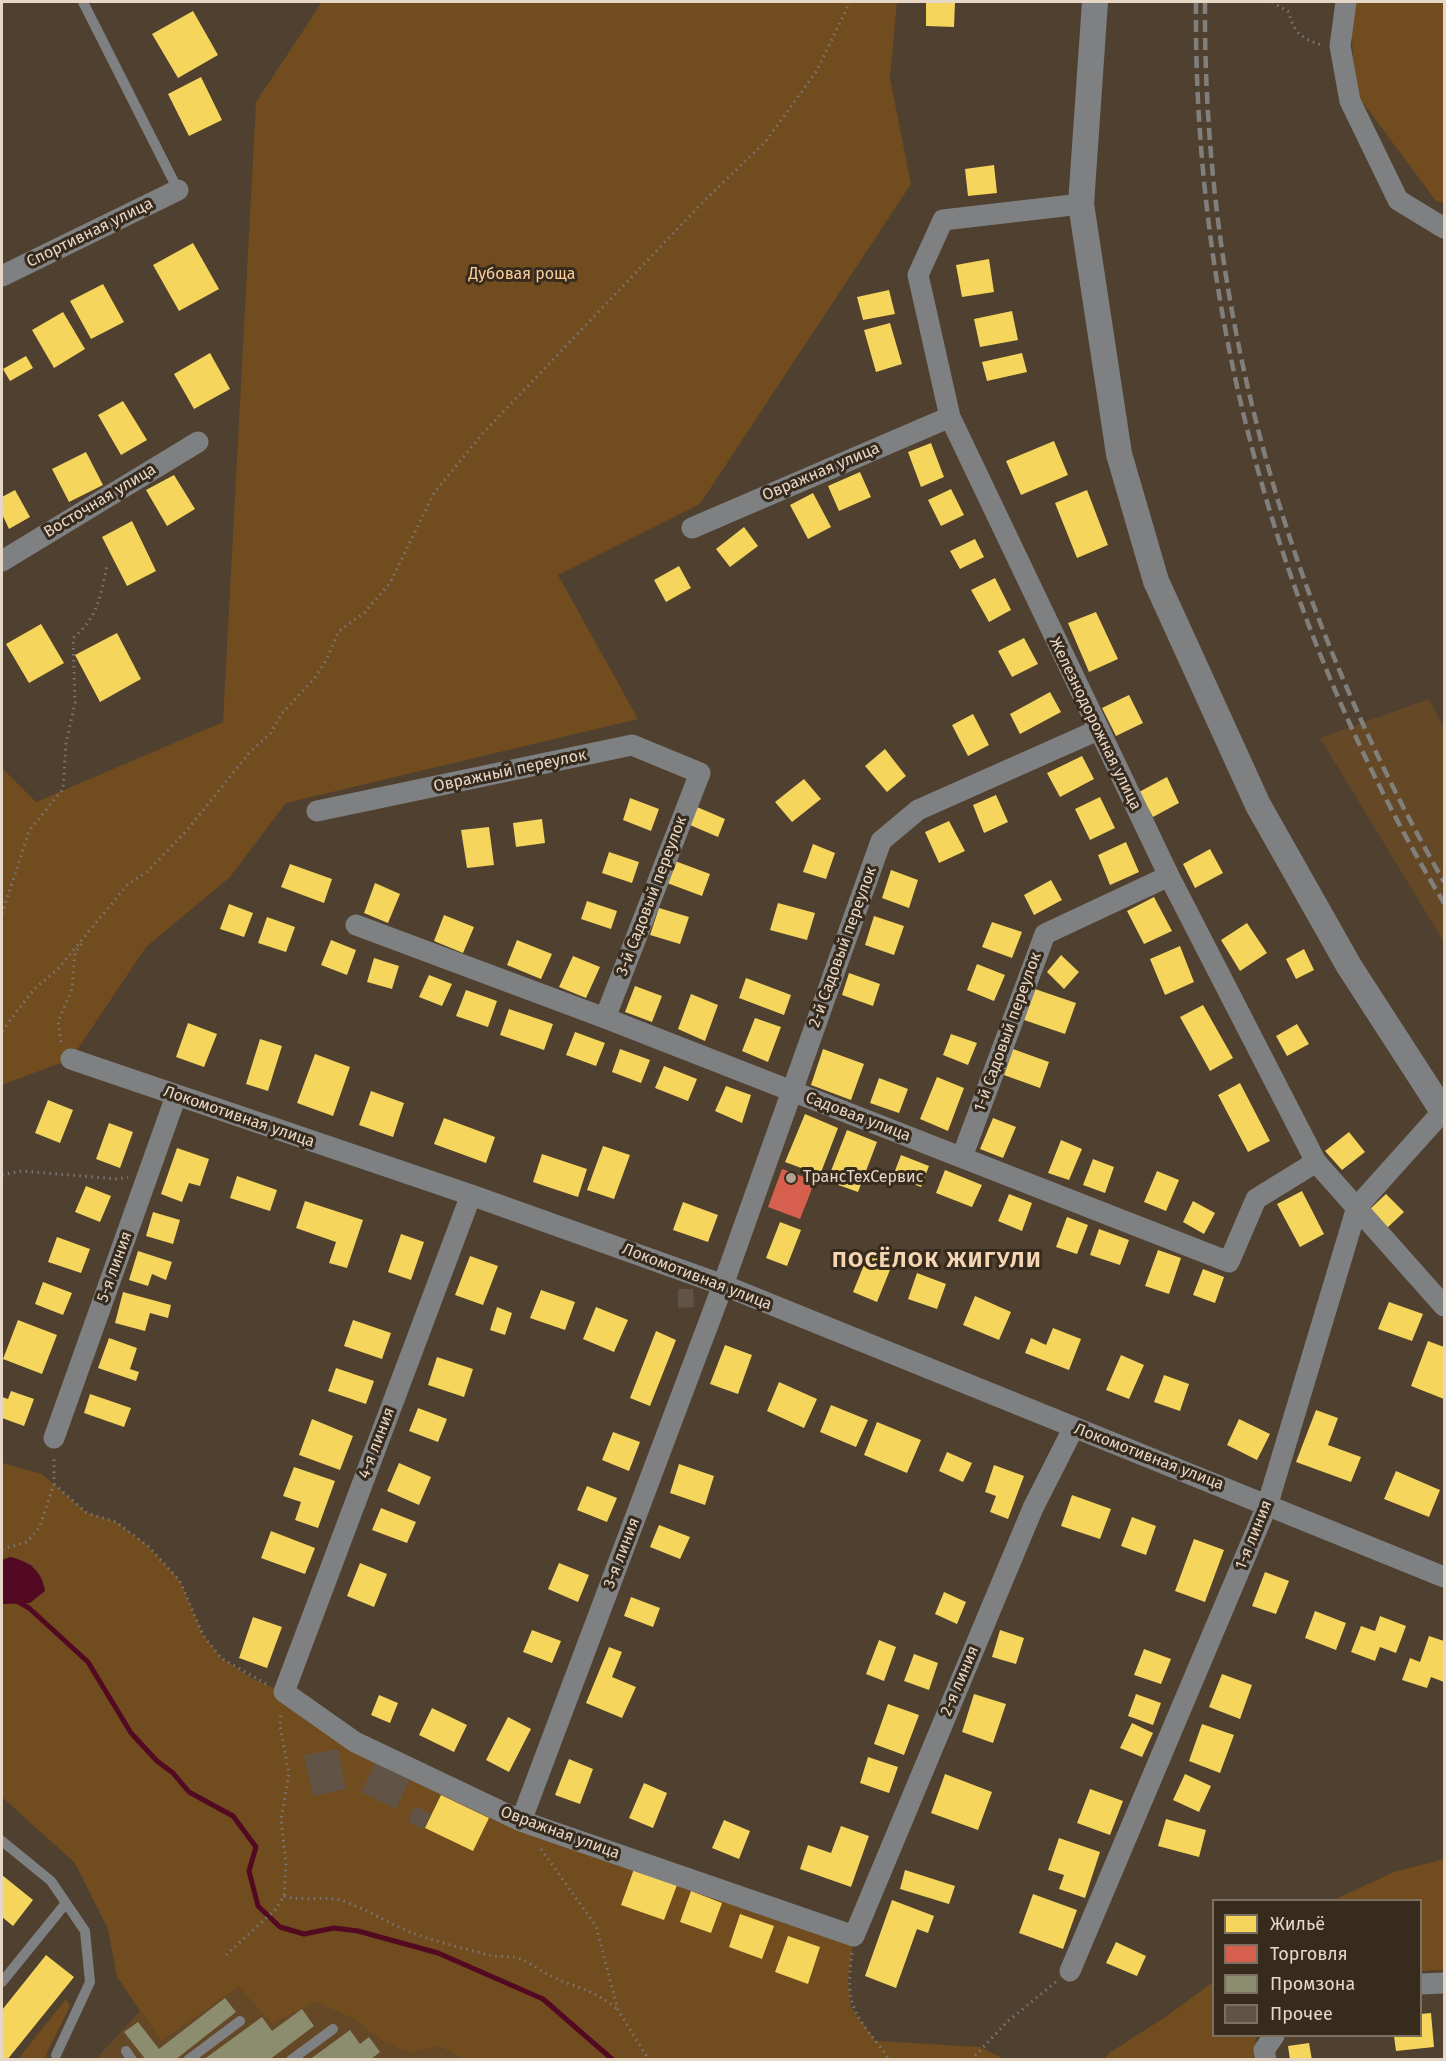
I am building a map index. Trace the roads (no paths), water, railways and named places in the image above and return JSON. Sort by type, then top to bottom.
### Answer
[{"type":"street","points":[[1095,2],[1081,204],[1119,454],[1156,581],[1258,805],[1349,966],[1444,1112]]},
{"type":"street","points":[[1346,2],[1340,46],[1350,101],[1398,200],[1444,228]]},
{"type":"street","name":"Спортивная улица","points":[[2,276],[178,190]]},
{"type":"street","name":"Железнодорожная улица","points":[[1081,204],[943,220],[918,275],[950,417],[1169,876],[1316,1162],[1444,1306]]},
{"type":"street","name":"Овражная улица","points":[[692,528],[950,417]]},
{"type":"street","name":"Восточная улица","points":[[2,561],[198,442]]},
{"type":"street","name":"2-й Садовый переулок","points":[[723,1285],[881,841],[918,810],[1098,730]]},
{"type":"street","name":"Овражный переулок","points":[[317,811],[632,745],[700,773]]},
{"type":"street","name":"3-й Садовый переулок","points":[[605,1018],[700,773]]},
{"type":"street","name":"1-й Садовый переулок","points":[[962,1156],[1045,934],[1169,876]]},
{"type":"street","name":"Садовая улица","points":[[356,925],[605,1018],[1229,1262],[1256,1199],[1316,1162]]},
{"type":"street","name":"Локомотивная улица","points":[[71,1059],[471,1195],[723,1285],[1074,1429],[1268,1503],[1444,1577]]},
{"type":"street","name":"5-я линия","points":[[54,1438],[176,1096]]},
{"type":"street","name":"1-я линия","points":[[1070,1971],[1268,1503],[1357,1207],[1444,1112]]},
{"type":"street","name":"4-я линия","points":[[284,1692],[471,1195]]},
{"type":"street","name":"3-я линия","points":[[520,1821],[723,1285]]},
{"type":"street","name":"2-я линия","points":[[854,1936],[1033,1508],[1074,1429]]},
{"type":"street","name":"Овражная улица","points":[[284,1692],[355,1742],[520,1821],[854,1936]]},
{"type":"street","points":[[1422,1984],[1444,1983]]},
{"type":"lane","points":[[83,2],[178,190]]},
{"type":"lane","points":[[2,1840],[51,1881],[85,1931],[90,1982],[56,2058]]},
{"type":"lane","points":[[2,1982],[66,1904]]},
{"type":"lane","points":[[188,2060],[240,2021]]},
{"type":"lane","points":[[291,2060],[333,2029]]},
{"type":"waterway","points":[[15,1600],[29,1608],[88,1662],[131,1733],[157,1761],[173,1773],[189,1792],[233,1816],[256,1847],[249,1871],[258,1906],[280,1927],[304,1934],[334,1928],[358,1931],[438,1953],[543,1999],[613,2060]]},
{"type":"railway","points":[[1196,2],[1199,120],[1211,238],[1230,354],[1258,469],[1293,582],[1336,693],[1386,800],[1444,903]]},
{"type":"railway","points":[[1205,2],[1208,119],[1220,233],[1239,347],[1266,458],[1300,567],[1341,674],[1389,779],[1444,882]]},
{"type":"place","name":"ТрансТехСервис","points":[[791,1178]]},
{"type":"district","name":"ПОСЁЛОК ЖИГУЛИ","points":[[937,1261]]},
{"type":"park label","name":"Дубовая роща","points":[[522,275]]}]
